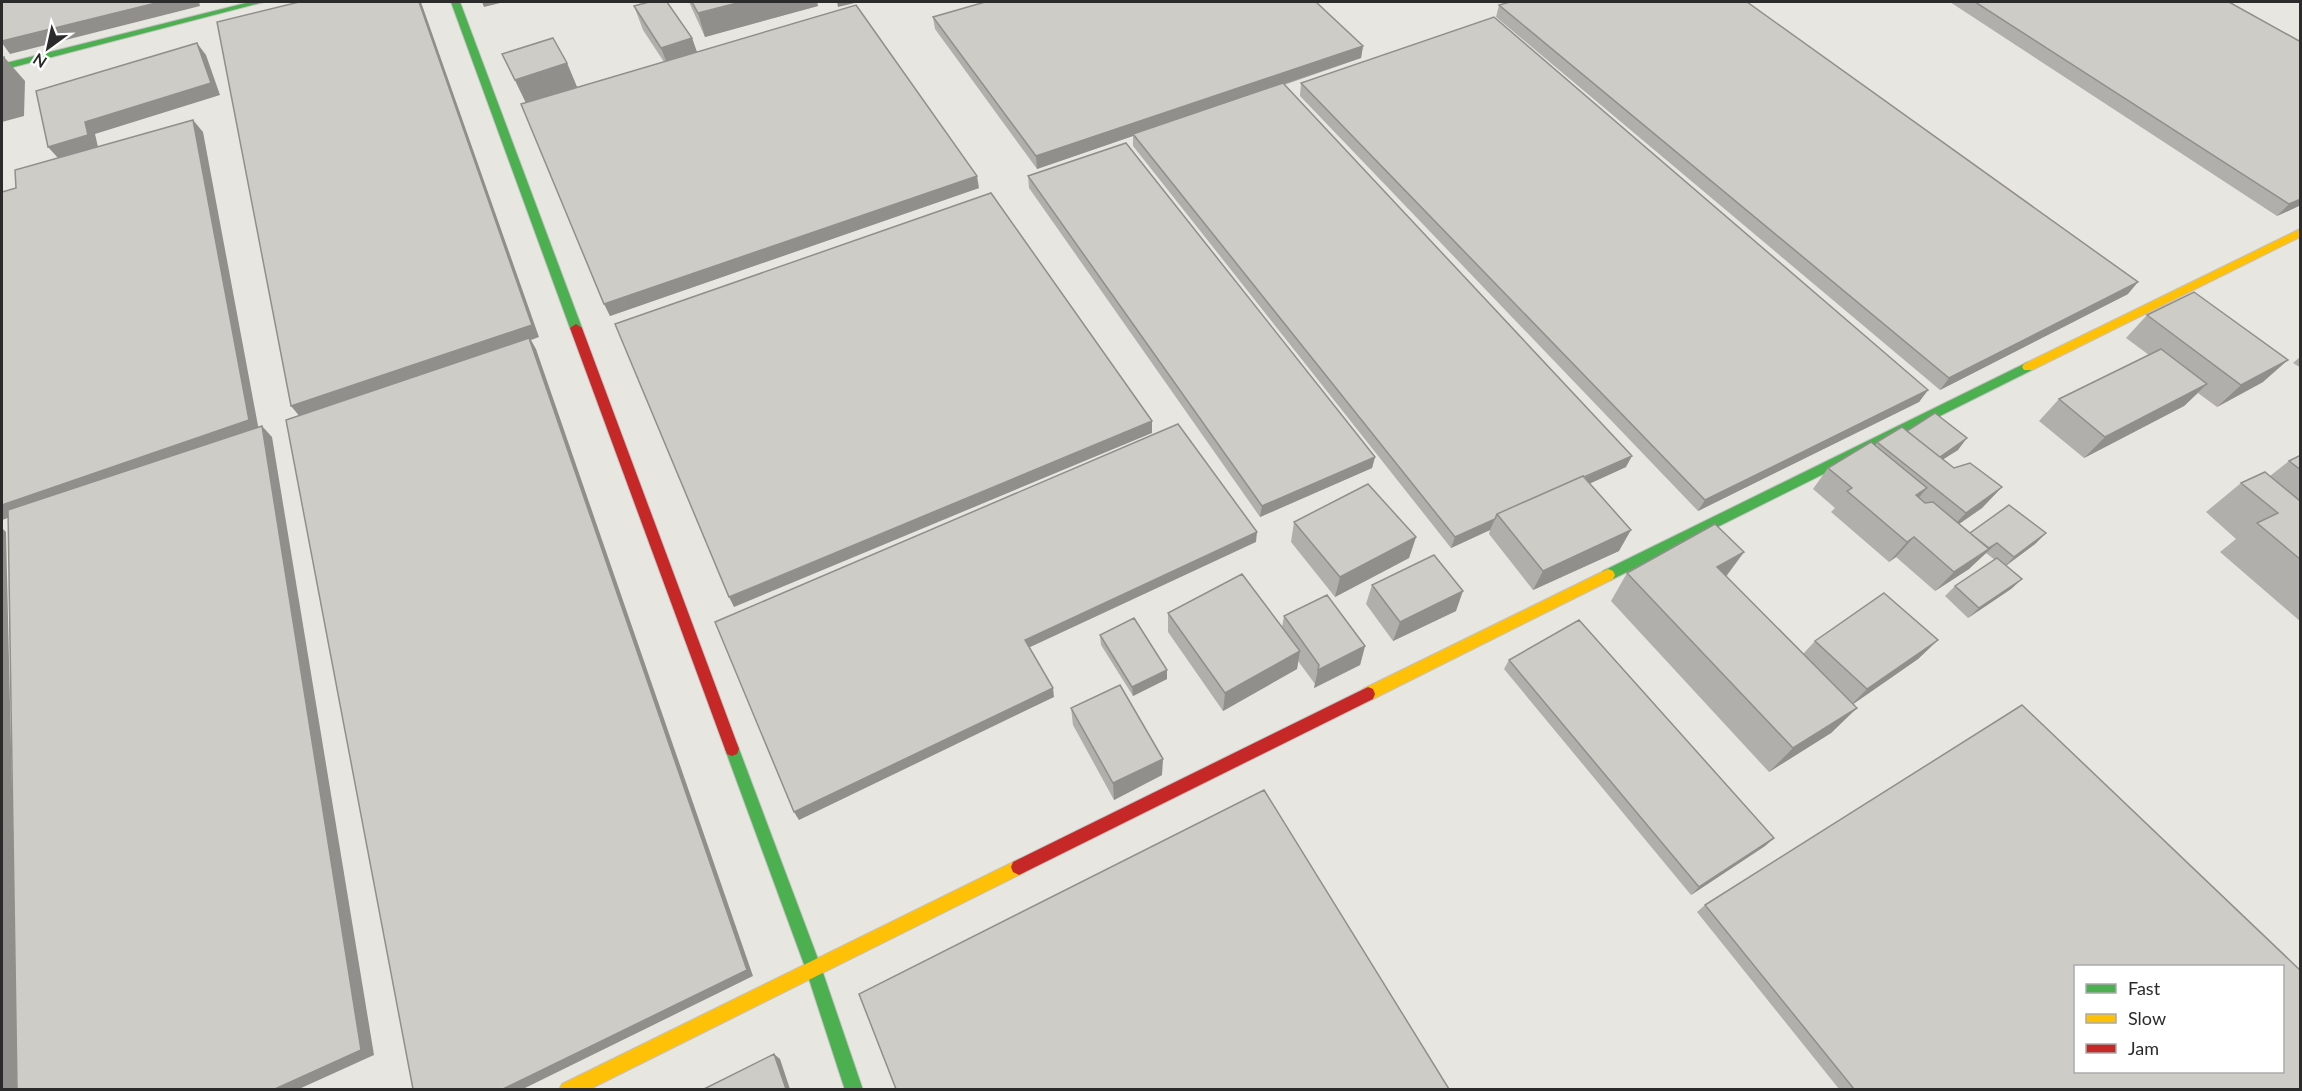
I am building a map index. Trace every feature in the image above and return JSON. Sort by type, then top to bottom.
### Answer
[{"type":"street","points":[[2,67],[259,2]]},
{"type":"street","points":[[455,2],[813,967],[854,1089]]},
{"type":"street","points":[[568,1089],[2301,233]]},
{"type":"building","points":[[2,2],[160,2],[2,41]]},
{"type":"building","points":[[299,2],[419,2],[532,325],[291,406],[217,22]]},
{"type":"building","points":[[649,2],[667,2],[692,38],[661,48],[634,6]]},
{"type":"building","points":[[692,2],[741,2],[698,13]]},
{"type":"building","points":[[985,2],[1316,2],[1363,46],[1036,156],[933,17]]},
{"type":"building","points":[[1510,2],[1747,2],[2138,282],[1949,378],[1499,5]]},
{"type":"building","points":[[1975,2],[2229,2],[2301,42],[2301,199],[2289,204]]},
{"type":"building","points":[[856,5],[977,176],[604,304],[521,104]]},
{"type":"building","points":[[1494,17],[1928,390],[1705,500],[1301,83]]},
{"type":"building","points":[[553,38],[567,63],[515,80],[502,54]]},
{"type":"building","points":[[197,43],[211,83],[85,122],[88,135],[48,147],[36,91]]},
{"type":"building","points":[[4,57],[3,93],[2,93],[2,58]]},
{"type":"building","points":[[1283,83],[1632,456],[1497,514],[1495,519],[1455,537],[1133,134]]},
{"type":"building","points":[[193,120],[249,420],[2,505],[2,192],[16,188],[15,170]]},
{"type":"building","points":[[1126,143],[1375,457],[1262,506],[1028,176]]},
{"type":"building","points":[[991,193],[1152,421],[729,597],[615,324]]},
{"type":"building","points":[[2194,292],[2288,360],[2241,385],[2147,315]]},
{"type":"building","points":[[529,338],[747,970],[503,1089],[413,1089],[286,420]]},
{"type":"building","points":[[2161,349],[2207,384],[2105,437],[2059,399]]},
{"type":"building","points":[[1935,413],[1967,438],[1940,457],[1907,431]]},
{"type":"building","points":[[1178,424],[1257,532],[1025,640],[1053,688],[794,812],[715,622]]},
{"type":"building","points":[[262,426],[361,1050],[275,1089],[17,1089],[8,510]]},
{"type":"building","points":[[1902,427],[1954,468],[1970,463],[2002,487],[1966,513],[1877,442]]},
{"type":"building","points":[[1871,442],[1927,488],[1916,495],[1925,503],[1933,502],[1989,549],[1954,572],[1914,537],[1907,542],[1847,491],[1852,488],[1828,468]]},
{"type":"building","points":[[2301,455],[2301,470],[2289,461]]},
{"type":"building","points":[[2265,472],[2299,500],[2301,499],[2301,560],[2257,523],[2278,513],[2241,483]]},
{"type":"building","points":[[1583,476],[1631,530],[1543,571],[1497,514]]},
{"type":"building","points":[[1368,484],[1416,537],[1340,577],[1294,522]]},
{"type":"building","points":[[2009,505],[2046,533],[2014,557],[1997,543],[1989,548],[1970,533]]},
{"type":"building","points":[[1715,524],[1744,552],[1717,567],[1857,708],[1793,748],[1627,573]]},
{"type":"building","points":[[1434,555],[1463,591],[1400,622],[1372,585]]},
{"type":"building","points":[[1997,558],[2022,579],[1979,608],[1955,586]]},
{"type":"building","points":[[1242,574],[1300,651],[1225,693],[1168,613]]},
{"type":"building","points":[[1884,593],[1938,640],[1867,689],[1815,641]]},
{"type":"building","points":[[1327,595],[1365,646],[1318,670],[1319,665],[1284,616]]},
{"type":"building","points":[[1134,618],[1167,670],[1132,687],[1100,635]]},
{"type":"building","points":[[1579,620],[1774,838],[1699,887],[1509,660]]},
{"type":"building","points":[[1120,685],[1163,759],[1113,783],[1071,708]]},
{"type":"building","points":[[2022,705],[2301,971],[2301,1089],[1854,1089],[1705,905]]},
{"type":"building","points":[[1264,790],[1449,1089],[896,1089],[859,994]]},
{"type":"building","points":[[774,1054],[786,1089],[704,1089]]},
{"type":"traffic: fast","points":[[2,67],[259,2]]},
{"type":"traffic: fast","points":[[455,2],[576,328]]},
{"type":"traffic: fast","points":[[1608,575],[2028,367]]},
{"type":"traffic: fast","points":[[732,749],[813,967],[854,1090]]},
{"type":"traffic: slow","points":[[2028,367],[2300,233]]},
{"type":"traffic: slow","points":[[1368,694],[1608,575]]},
{"type":"traffic: slow","points":[[568,1090],[1019,867]]},
{"type":"traffic: jam","points":[[576,328],[732,749]]},
{"type":"traffic: jam","points":[[1019,867],[1368,694]]}]
